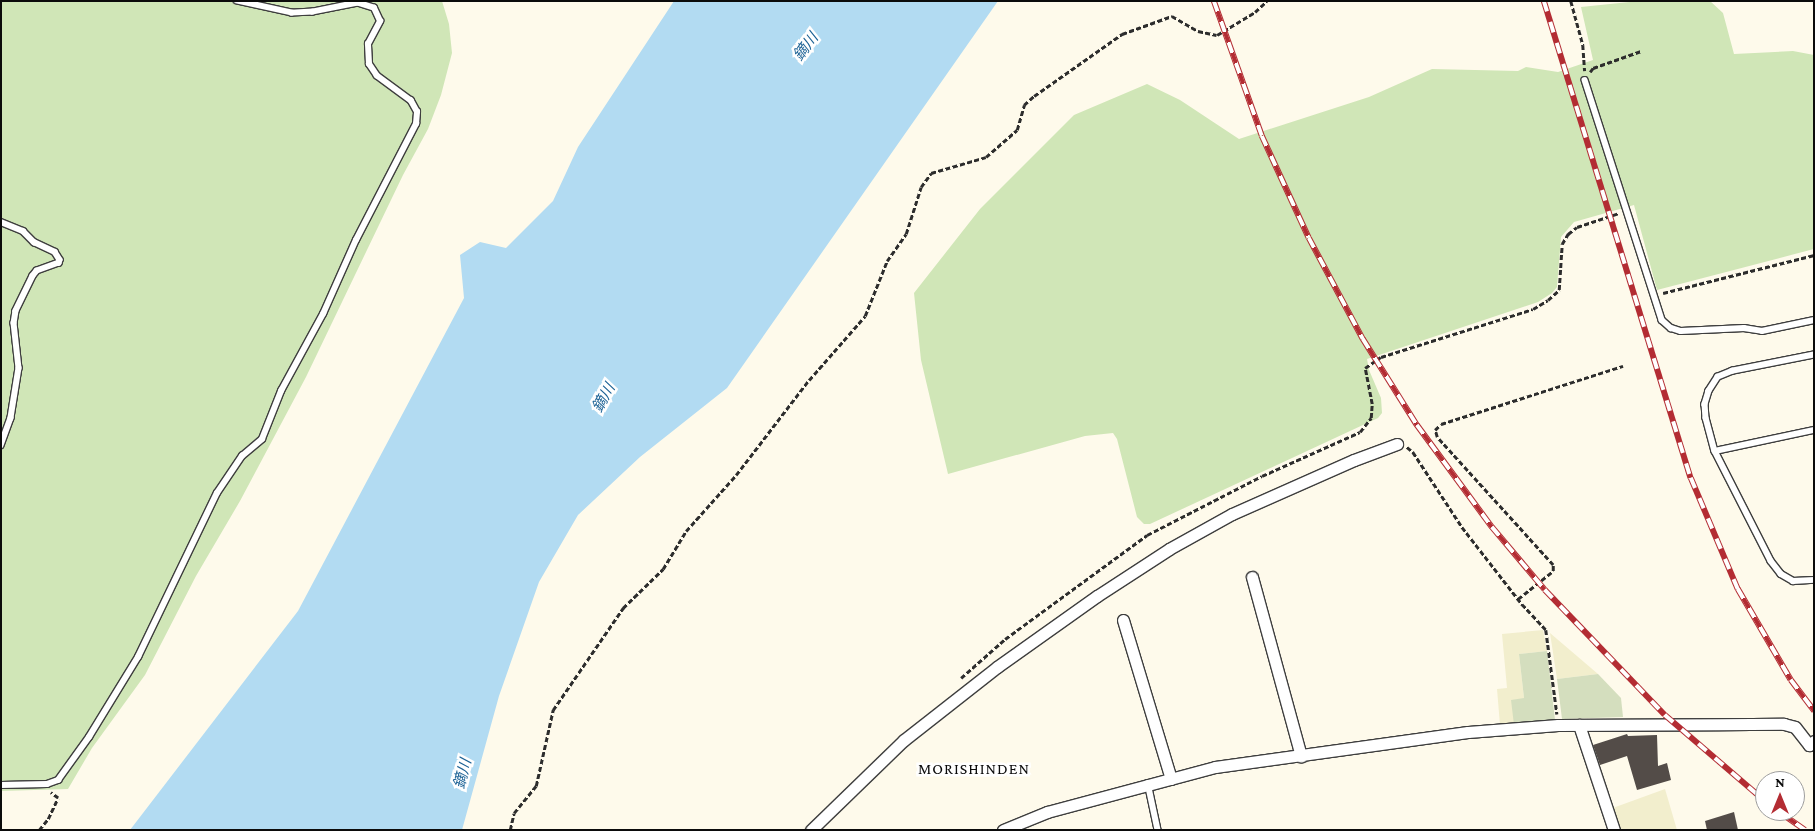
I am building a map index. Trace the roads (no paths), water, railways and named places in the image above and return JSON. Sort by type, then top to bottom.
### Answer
[{"type":"street","points":[[811,830],[904,740],[997,667],[1097,596],[1169,549],[1232,514],[1354,460],[1397,444]]},
{"type":"street","points":[[1252,577],[1301,756]]},
{"type":"street","points":[[1123,620],[1171,779]]},
{"type":"street","points":[[1003,830],[1047,812],[1148,783],[1215,767],[1468,732],[1558,725],[1784,724],[1794,727],[1812,746]]},
{"type":"street","points":[[1579,725],[1614,830]]},
{"type":"lane","points":[[1,785],[47,784],[58,780],[89,737],[138,657],[217,494],[242,456],[262,440],[281,391],[323,314],[356,240],[416,124],[417,112],[411,101],[377,76],[369,64],[368,44],[380,21],[374,8],[358,3],[313,12],[292,13],[237,1]]},
{"type":"lane","points":[[1585,80],[1662,320],[1671,328],[1681,331],[1744,328],[1762,331],[1814,320]]},
{"type":"lane","points":[[1,222],[23,231],[34,242],[55,252],[60,260],[59,263],[38,271],[33,276],[16,311],[14,324],[19,368],[11,418],[1,445]]},
{"type":"lane","points":[[1814,355],[1733,371],[1718,377],[1708,391],[1705,404],[1706,418],[1715,451],[1771,561],[1781,574],[1793,581],[1814,580]]},
{"type":"lane","points":[[1715,451],[1814,430]]},
{"type":"lane","points":[[1148,783],[1158,830]]},
{"type":"water","name":"鏑川","points":[[674,1],[998,1],[727,388],[640,457],[578,515],[539,582],[499,696],[462,830],[130,830],[298,611],[464,298],[460,255],[480,242],[506,248],[553,201],[578,147]]},
{"type":"railway","points":[[1214,1],[1262,136],[1309,238],[1363,339],[1417,425],[1492,527],[1545,590],[1665,715],[1755,792]]},
{"type":"railway","points":[[1544,1],[1691,478],[1738,589],[1791,680],[1814,711]]},
{"type":"railway","points":[[1792,821],[1805,830]]},
{"type":"district","name":"MORISHINDEN","points":[[974,769]]}]
